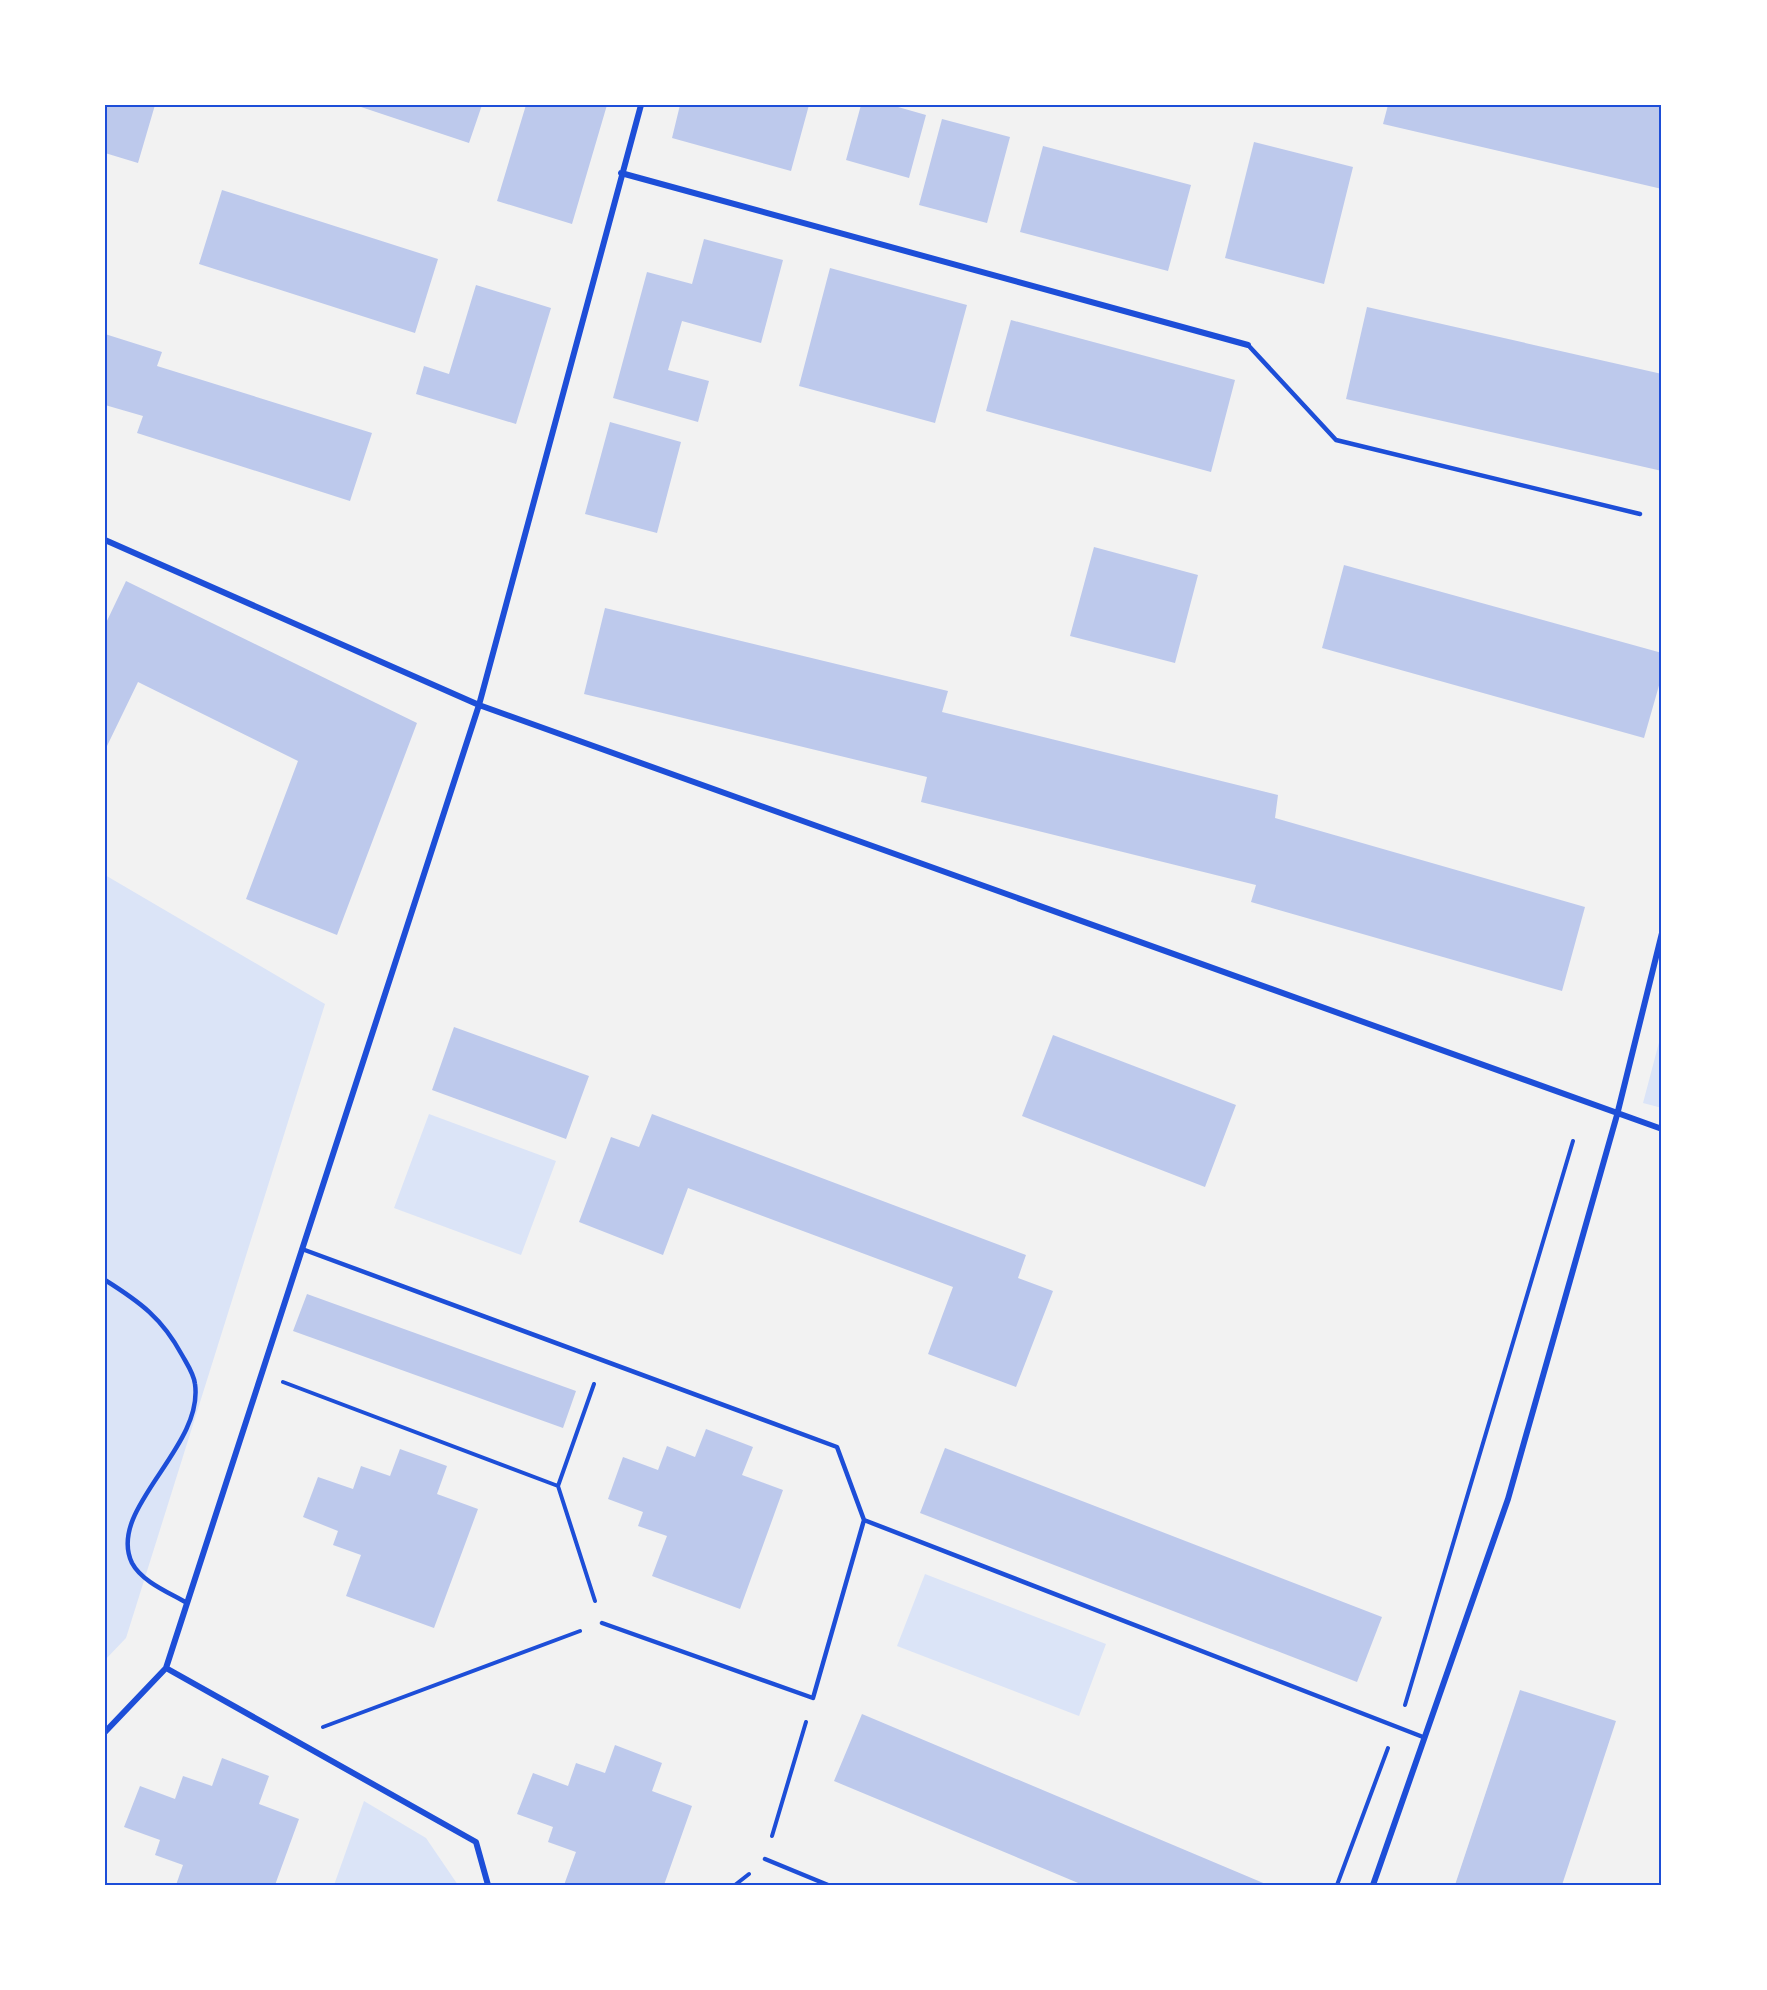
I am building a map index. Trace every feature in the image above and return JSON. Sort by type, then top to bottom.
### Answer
[{"type":"street","points":[[105,1732],[166,1668],[479,705],[641,105]]},
{"type":"street","points":[[621,173],[1248,345]]},
{"type":"street","points":[[105,540],[479,705],[1617,1115],[1662,1129]]},
{"type":"street","points":[[1373,1885],[1508,1499],[1617,1115],[1662,933]]},
{"type":"street","points":[[166,1668],[476,1842],[489,1885]]},
{"type":"lane","points":[[1248,345],[1336,440],[1640,514]]},
{"type":"lane","points":[[302,1249],[837,1447],[864,1520],[813,1698],[602,1623]]},
{"type":"lane","points":[[105,1280],[142,1303],[163,1325],[184,1358],[195,1384],[194,1401],[186,1429],[170,1462],[139,1504],[128,1538],[132,1562],[136,1569],[145,1578],[187,1603]]},
{"type":"lane","points":[[864,1520],[1423,1737]]},
{"type":"lane","points":[[765,1859],[828,1885]]},
{"type":"path","points":[[1337,1885],[1414,1680],[1573,1141]]},
{"type":"path","points":[[291,1738],[602,1623],[558,1486],[602,1360]]},
{"type":"path","points":[[261,1374],[558,1486]]},
{"type":"path","points":[[735,1885],[765,1859],[813,1698]]},
{"type":"shaded area","points":[[105,875],[325,1004],[126,1638],[105,1660]]},
{"type":"shaded area","points":[[1662,1031],[1662,1108],[1643,1103]]},
{"type":"shaded area","points":[[429,1114],[556,1161],[521,1255],[394,1208]]},
{"type":"shaded area","points":[[925,1574],[1106,1644],[1079,1716],[897,1646]]},
{"type":"shaded area","points":[[364,1801],[426,1838],[458,1885],[334,1885]]},
{"type":"building","points":[[105,105],[155,105],[138,163],[105,153]]},
{"type":"building","points":[[355,105],[482,105],[469,143]]},
{"type":"building","points":[[526,105],[607,105],[572,224],[497,201]]},
{"type":"building","points":[[680,105],[809,105],[791,171],[672,138]]},
{"type":"building","points":[[861,105],[891,105],[926,115],[909,178],[846,160]]},
{"type":"building","points":[[1388,105],[1662,105],[1662,189],[1383,124]]},
{"type":"building","points":[[942,119],[1010,137],[987,223],[919,205]]},
{"type":"building","points":[[1254,142],[1353,167],[1324,284],[1225,258]]},
{"type":"building","points":[[1043,146],[1191,185],[1168,271],[1020,232]]},
{"type":"building","points":[[222,190],[438,259],[415,333],[199,264]]},
{"type":"building","points":[[704,239],[783,260],[761,343],[682,321],[668,370],[709,381],[698,422],[613,398],[647,272],[692,284]]},
{"type":"building","points":[[830,268],[967,305],[935,423],[799,386]]},
{"type":"building","points":[[476,285],[551,308],[516,424],[416,394],[424,366],[449,374]]},
{"type":"building","points":[[1367,307],[1662,374],[1662,471],[1346,399]]},
{"type":"building","points":[[1011,320],[1235,380],[1211,472],[986,411]]},
{"type":"building","points":[[105,334],[162,352],[157,366],[372,433],[350,501],[137,433],[143,416],[105,405]]},
{"type":"building","points":[[610,422],[681,442],[657,533],[585,514]]},
{"type":"building","points":[[1094,547],[1198,575],[1175,663],[1070,636]]},
{"type":"building","points":[[1344,565],[1662,653],[1662,675],[1644,738],[1322,648]]},
{"type":"building","points":[[126,581],[417,723],[337,935],[246,899],[298,761],[138,682],[107,746],[105,745],[105,625]]},
{"type":"building","points":[[605,608],[948,691],[942,712],[1278,795],[1275,818],[1585,907],[1562,991],[1251,902],[1256,885],[921,802],[927,777],[584,694]]},
{"type":"building","points":[[454,1027],[589,1076],[566,1139],[432,1090]]},
{"type":"building","points":[[1053,1035],[1236,1105],[1205,1187],[1022,1116]]},
{"type":"building","points":[[652,1114],[1026,1255],[1018,1278],[1053,1291],[1016,1387],[928,1354],[953,1287],[688,1188],[663,1255],[579,1222],[611,1137],[639,1147]]},
{"type":"building","points":[[307,1294],[576,1391],[563,1428],[293,1331]]},
{"type":"building","points":[[706,1429],[753,1447],[742,1475],[783,1490],[740,1609],[652,1576],[667,1536],[638,1526],[643,1512],[608,1499],[623,1457],[658,1470],[667,1446],[695,1457]]},
{"type":"building","points":[[945,1448],[1382,1617],[1357,1682],[920,1513]]},
{"type":"building","points":[[400,1449],[447,1466],[437,1494],[478,1509],[434,1628],[346,1596],[361,1555],[333,1545],[338,1531],[303,1517],[318,1477],[353,1489],[361,1466],[390,1476]]},
{"type":"building","points":[[1520,1690],[1616,1721],[1562,1885],[1455,1885]]},
{"type":"building","points":[[862,1714],[1268,1885],[1083,1885],[834,1781]]},
{"type":"building","points":[[615,1745],[662,1763],[652,1791],[692,1806],[664,1885],[564,1885],[576,1852],[548,1842],[553,1827],[517,1814],[533,1773],[568,1786],[576,1763],[605,1773]]},
{"type":"building","points":[[222,1758],[269,1776],[259,1804],[299,1819],[275,1885],[176,1885],[183,1865],[155,1855],[160,1840],[124,1827],[140,1786],[175,1799],[183,1776],[212,1786]]}]
